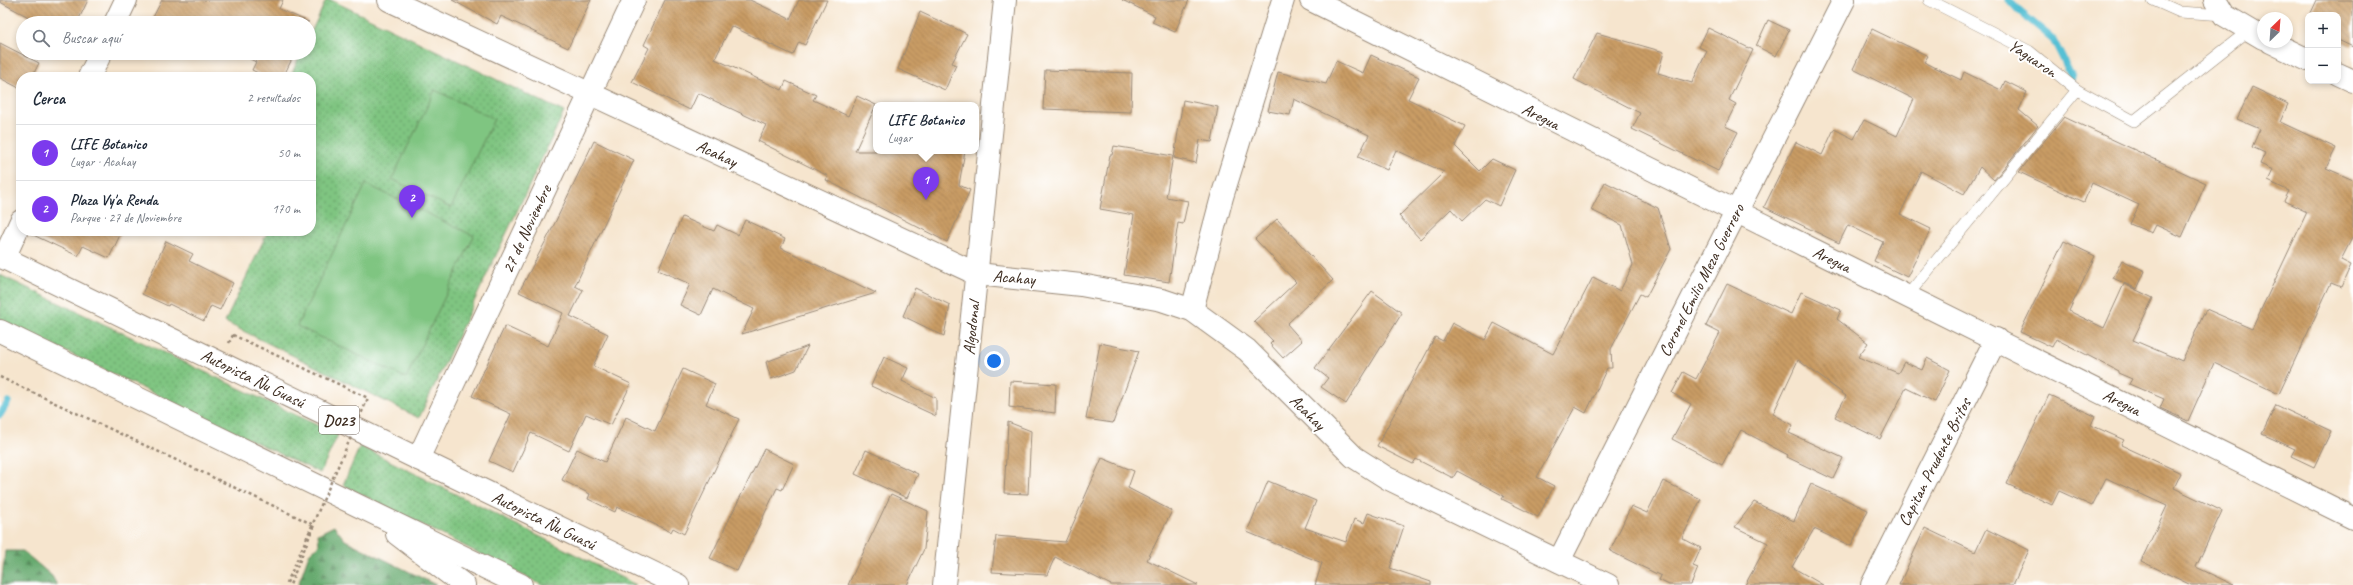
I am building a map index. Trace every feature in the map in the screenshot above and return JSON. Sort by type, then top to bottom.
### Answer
[{"type":"main road","points":[[118,16],[126,0]]},
{"type":"main road","name":"Acahay","points":[[389,0],[977,274],[1081,285],[1162,300],[1192,310],[1247,350],[1354,457],[1387,478],[1608,585]]},
{"type":"main road","name":"27 de Noviembre","points":[[418,459],[634,0]]},
{"type":"main road","name":"Algodonal","points":[[944,585],[1005,0]]},
{"type":"main road","points":[[1192,310],[1222,197],[1283,0]]},
{"type":"main road","name":"Aregua","points":[[1311,0],[1735,212],[1996,339],[2353,518]]},
{"type":"main road","name":"Coronel Emilio Meza Guerrero","points":[[1559,561],[1844,0]]},
{"type":"main road","points":[[2220,7],[2255,35]]},
{"type":"main road","points":[[2283,48],[2305,59]]},
{"type":"main road","points":[[92,72],[98,60]]},
{"type":"main road","points":[[2341,75],[2353,81]]},
{"type":"main road","points":[[2,257],[16,230]]},
{"type":"main road","name":"Autopista Ñu Guasú","points":[[2,257],[678,585]]},
{"type":"main road","points":[[0,331],[521,585]]},
{"type":"main road","name":"Capitan Prudente Britos","points":[[1872,585],[1996,339]]},
{"type":"main road","points":[[361,506],[464,585]]},
{"type":"lane","name":"Yaguaron","points":[[1929,0],[2029,51],[2077,90],[2134,121],[2255,35]]},
{"type":"lane","points":[[2153,0],[2180,12],[2220,7]]},
{"type":"lane","points":[[1907,296],[2077,90]]},
{"type":"path","points":[[233,335],[368,398],[286,585]]},
{"type":"path","points":[[0,377],[314,525],[290,585]]},
{"type":"green space","points":[[326,0],[331,0],[564,112],[419,418],[225,322],[266,236],[316,236],[316,72],[292,72],[298,60],[316,60],[316,22]]},
{"type":"green space","points":[[435,90],[494,119],[451,208],[392,179]]},
{"type":"green space","points":[[366,184],[474,236],[406,378],[297,326]]},
{"type":"green space","points":[[0,275],[338,435],[320,473],[0,320]]},
{"type":"green space","points":[[360,446],[636,585],[542,585],[343,485]]},
{"type":"green space","points":[[334,526],[345,540],[436,585],[298,585],[309,554],[319,545],[318,534]]},
{"type":"green space","points":[[5,551],[23,551],[52,576],[57,585],[1,585]]},
{"type":"building","points":[[0,0],[88,0],[80,16],[27,16],[0,2]]},
{"type":"building","points":[[162,0],[283,0],[279,9],[295,16],[154,16]]},
{"type":"building","points":[[452,0],[591,0],[568,48],[501,16],[497,24]]},
{"type":"building","points":[[665,0],[750,0],[790,19],[799,0],[827,0],[805,45],[799,42],[793,55],[731,26],[715,59],[782,90],[786,81],[816,95],[813,100],[848,116],[857,96],[873,104],[873,112],[855,151],[873,151],[873,154],[964,154],[959,185],[970,190],[947,242],[826,180],[828,176],[758,141],[766,125],[698,93],[690,110],[632,82],[649,48],[644,45]]},
{"type":"building","points":[[1122,0],[1189,0],[1175,32],[1152,22],[1155,16]]},
{"type":"building","points":[[2317,0],[2353,0],[2353,47],[2341,41],[2341,12],[2311,12]]},
{"type":"building","points":[[920,12],[967,34],[952,63],[956,65],[945,90],[898,69]]},
{"type":"building","points":[[1768,20],[1789,30],[1776,56],[1756,46]]},
{"type":"building","points":[[1708,28],[1753,50],[1729,100],[1736,104],[1725,126],[1738,132],[1718,171],[1632,129],[1640,113],[1574,79],[1597,33],[1664,52],[1658,73],[1692,83],[1707,51],[1699,47]]},
{"type":"building","points":[[1872,29],[1928,56],[1924,62],[1961,80],[1964,72],[2001,90],[2005,81],[2027,92],[2019,110],[2038,126],[1994,180],[1980,167],[1964,194],[1921,171],[1900,214],[1931,229],[1907,277],[1874,261],[1883,242],[1848,225],[1839,243],[1764,207],[1796,142],[1822,155],[1834,129],[1854,139],[1864,120],[1897,136],[1914,99],[1853,69]]},
{"type":"building","points":[[0,43],[16,51],[16,60],[33,60],[39,63],[34,72],[16,72],[16,86],[0,78]]},
{"type":"building","points":[[1371,55],[1419,77],[1408,99],[1465,126],[1455,146],[1480,171],[1492,159],[1515,170],[1499,206],[1485,199],[1462,221],[1451,209],[1420,239],[1399,216],[1444,172],[1396,150],[1387,170],[1358,157],[1369,135],[1294,99],[1290,115],[1268,111],[1278,72],[1326,84],[1336,61],[1363,73]]},
{"type":"building","points":[[252,60],[292,60],[286,72],[256,72],[252,70],[256,62]]},
{"type":"building","points":[[1045,70],[1132,73],[1131,112],[1043,109]]},
{"type":"building","points":[[2252,87],[2288,104],[2280,122],[2336,148],[2326,168],[2353,180],[2353,236],[2341,260],[2351,265],[2341,287],[2331,283],[2279,394],[2214,363],[2188,421],[2160,408],[2164,399],[2129,384],[2132,379],[2118,373],[2118,371],[2056,339],[2052,347],[2020,332],[2064,241],[2095,256],[2069,311],[2104,328],[2124,284],[2153,298],[2133,340],[2182,361],[2206,309],[2252,329],[2307,212],[2284,201],[2289,191],[2268,181],[2273,170],[2260,164],[2265,153],[2252,147],[2260,129],[2237,119]]},
{"type":"building","points":[[1183,100],[1218,107],[1212,142],[1200,140],[1196,163],[1174,158]]},
{"type":"building","points":[[2064,117],[2206,183],[2182,237],[2156,225],[2152,233],[2130,224],[2139,205],[2092,183],[2084,202],[2019,172]]},
{"type":"building","points":[[594,141],[634,160],[575,286],[583,290],[570,316],[608,334],[593,366],[631,384],[611,425],[586,414],[569,451],[531,433],[513,472],[489,461],[511,414],[472,396],[505,326],[548,346],[563,313],[519,292],[552,229]]},
{"type":"building","points":[[1114,146],[1173,156],[1166,197],[1188,201],[1183,224],[1178,223],[1169,282],[1124,275],[1134,215],[1100,209],[1110,155],[1112,155]]},
{"type":"building","points":[[1605,182],[1658,208],[1671,249],[1646,297],[1640,294],[1611,349],[1612,368],[1607,368],[1586,413],[1575,407],[1537,477],[1554,486],[1538,517],[1502,499],[1504,496],[1457,471],[1453,478],[1416,459],[1413,464],[1377,446],[1435,337],[1443,341],[1452,323],[1485,340],[1494,323],[1553,354],[1593,277],[1620,291],[1633,265],[1622,225],[1591,210]]},
{"type":"building","points":[[682,217],[714,231],[717,225],[738,235],[745,220],[785,239],[781,248],[876,293],[742,334],[754,309],[713,289],[701,315],[680,305],[690,284],[658,270]]},
{"type":"building","points":[[1277,219],[1333,280],[1287,324],[1302,341],[1283,358],[1270,344],[1273,341],[1254,321],[1296,282],[1255,239]]},
{"type":"building","points":[[35,236],[120,236],[109,258],[83,246],[78,256]]},
{"type":"building","points":[[166,241],[193,254],[189,261],[233,283],[220,310],[211,306],[204,321],[169,304],[168,306],[142,294]]},
{"type":"building","points":[[2122,260],[2145,271],[2137,289],[2113,278]]},
{"type":"building","points":[[1727,284],[1791,314],[1801,292],[1841,310],[1837,319],[1868,343],[1858,357],[1898,373],[1904,362],[1922,370],[1927,358],[1950,370],[1935,402],[1906,388],[1880,439],[1835,417],[1846,396],[1798,360],[1773,414],[1793,425],[1789,433],[1843,458],[1833,479],[1787,457],[1788,455],[1741,430],[1722,465],[1672,439],[1691,404],[1672,393],[1683,372],[1696,379],[1720,333],[1706,326]]},
{"type":"building","points":[[915,288],[950,305],[944,336],[903,316]]},
{"type":"building","points":[[1372,291],[1402,313],[1346,404],[1321,387],[1328,378],[1315,368]]},
{"type":"building","points":[[1100,343],[1139,351],[1113,423],[1086,419]]},
{"type":"building","points":[[808,346],[796,370],[771,379],[766,362]]},
{"type":"building","points":[[884,357],[908,368],[902,381],[936,398],[936,416],[871,386]]},
{"type":"building","points":[[683,369],[715,384],[706,404],[739,419],[684,534],[673,528],[671,532],[617,507],[615,512],[588,499],[590,494],[562,480],[577,449],[605,462],[626,417],[655,431]]},
{"type":"building","points":[[1010,381],[1056,384],[1055,413],[1009,407]]},
{"type":"building","points":[[2049,395],[2095,416],[2091,425],[2124,440],[2121,445],[2181,473],[2174,488],[2222,511],[2196,567],[2234,585],[2191,585],[2141,561],[2167,506],[2106,478],[2092,506],[2059,491],[2052,505],[2007,484]]},
{"type":"building","points":[[2276,405],[2331,431],[2314,467],[2291,456],[2295,449],[2262,434]]},
{"type":"building","points":[[1008,422],[1031,431],[1028,494],[1004,493]]},
{"type":"building","points":[[764,449],[794,464],[782,490],[777,488],[737,571],[710,558]]},
{"type":"building","points":[[866,450],[918,474],[907,498],[855,474]]},
{"type":"building","points":[[1102,458],[1134,471],[1128,488],[1172,511],[1147,560],[1198,585],[1111,585],[1055,557],[1047,575],[992,572],[996,536],[1065,542]]},
{"type":"building","points":[[1268,481],[1316,501],[1305,528],[1346,542],[1354,519],[1364,523],[1368,513],[1404,526],[1390,568],[1431,582],[1431,585],[1315,585],[1322,563],[1247,532]]},
{"type":"building","points":[[1663,481],[1701,499],[1682,538],[1701,548],[1693,566],[1698,568],[1691,585],[1669,585],[1659,580],[1661,576],[1610,551],[1631,506],[1647,513]]},
{"type":"building","points":[[1811,484],[1868,510],[1851,546],[1814,529],[1792,567],[1823,585],[1745,585],[1768,543],[1735,527],[1754,502],[1794,521]]},
{"type":"building","points":[[891,494],[928,511],[924,549],[907,585],[848,585]]},
{"type":"building","points":[[1925,528],[1975,552],[1986,529],[2029,550],[2013,585],[1899,585]]},
{"type":"waterway","points":[[2009,0],[2018,10],[2053,39],[2072,77]]},
{"type":"waterway","points":[[0,415],[8,402]]},
{"type":"place","name":"LIFE Botanico","points":[[926,200]]},
{"type":"place","name":"Plaza Vy'a Renda","points":[[412,218]]}]
